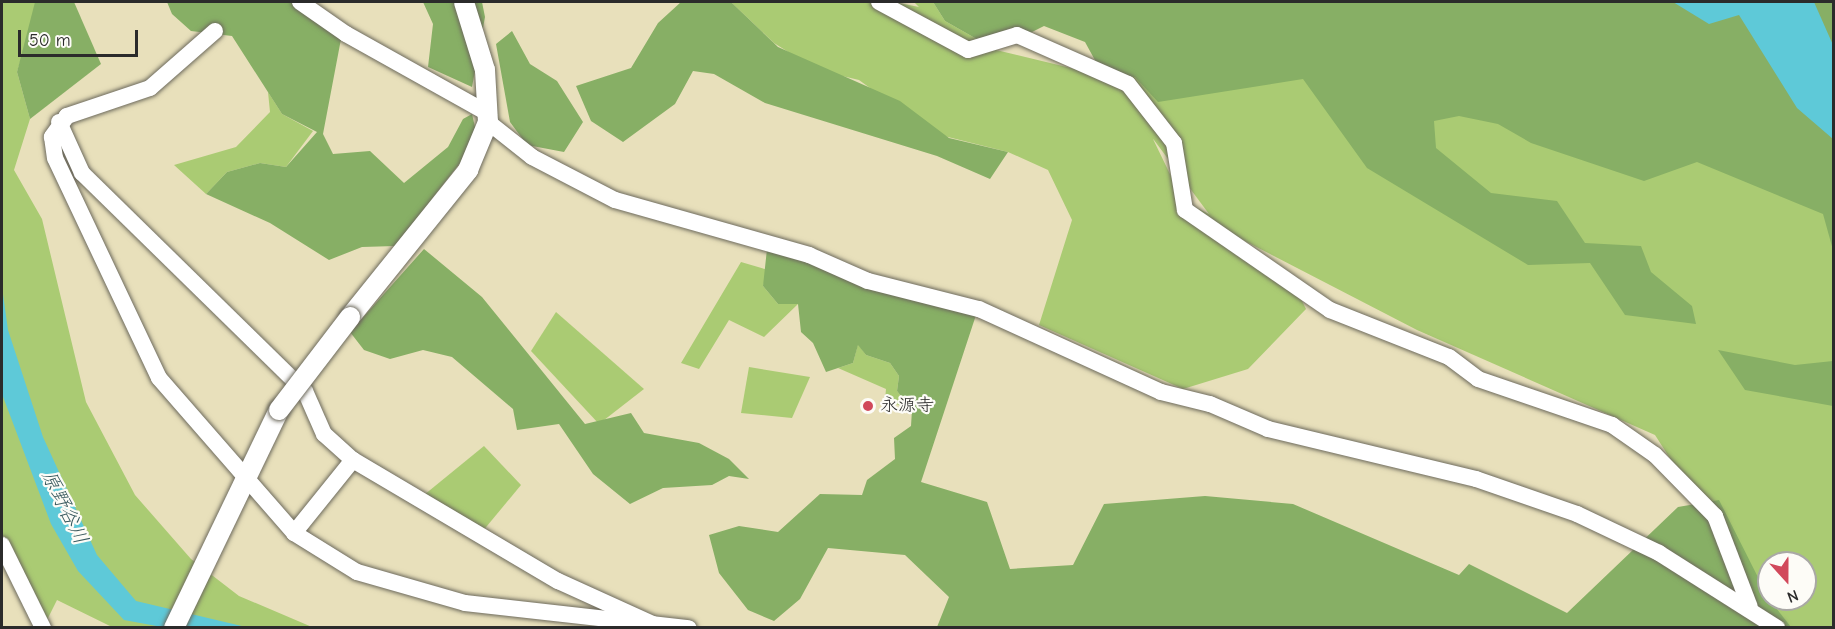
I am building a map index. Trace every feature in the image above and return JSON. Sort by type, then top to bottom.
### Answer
[{"type":"street","points":[[300,2],[346,34],[489,118],[532,157],[615,200],[809,255],[868,281],[970,306],[1161,392],[1210,404],[1268,429],[1476,479],[1577,514],[1659,553],[1750,607],[1777,627]]},
{"type":"street","points":[[174,627],[279,410],[350,317],[468,171],[489,118],[485,70],[464,2]]},
{"type":"street","points":[[879,2],[968,50],[1017,35],[1128,84],[1174,143],[1185,210],[1330,310],[1449,357],[1478,379],[1612,425],[1655,455],[1716,516],[1750,607]]},
{"type":"street","points":[[215,31],[150,88],[59,122],[52,137],[55,158],[134,332],[159,378],[245,482],[294,533],[357,572],[465,603],[689,627]]},
{"type":"street","points":[[59,122],[82,172],[305,391],[324,434],[353,460],[558,581],[653,624]]},
{"type":"street","points":[[294,533],[353,460]]},
{"type":"street","points":[[2,545],[31,608]]},
{"type":"street","points":[[2,570],[43,627]]},
{"type":"green space","points":[[2,2],[38,2],[17,72],[30,119],[14,170],[42,219],[86,402],[135,495],[191,559],[239,596],[312,627],[112,627],[57,600],[46,622],[2,535]]},
{"type":"green space","points":[[35,2],[74,2],[101,64],[30,119],[17,72]]},
{"type":"green space","points":[[167,2],[296,2],[341,39],[323,134],[333,154],[370,151],[404,183],[448,147],[463,119],[472,114],[478,140],[395,246],[362,247],[329,260],[270,223],[206,194],[227,172],[260,163],[286,167],[317,132],[282,114],[232,36],[191,31],[172,14]]},
{"type":"green space","points":[[423,2],[482,2],[485,17],[472,87],[428,67],[433,24]]},
{"type":"green space","points":[[681,2],[731,2],[778,47],[900,101],[949,138],[1008,152],[990,179],[937,156],[765,103],[714,74],[693,71],[675,104],[623,142],[591,121],[576,86],[631,68],[658,23]]},
{"type":"green space","points":[[731,2],[894,2],[919,7],[914,2],[933,2],[945,21],[996,50],[1108,77],[1833,2],[1833,627],[1791,627],[1773,611],[1817,611],[1817,551],[1757,551],[1757,594],[1655,435],[1417,330],[1237,237],[1295,287],[1306,309],[1248,369],[1183,389],[1039,325],[1072,220],[1048,170],[1008,152],[932,133],[859,80],[817,70],[774,43]],"holes":[[[1154,140],[1209,214],[1183,201]]]},
{"type":"green space","points":[[933,2],[1833,2],[1833,250],[1823,214],[1697,162],[1644,181],[1531,143],[1498,124],[1459,116],[1434,121],[1436,148],[1491,193],[1557,201],[1585,243],[1641,246],[1651,272],[1692,306],[1696,324],[1625,315],[1590,263],[1528,265],[1367,168],[1303,79],[1158,102],[1135,77],[1102,73],[1085,42],[1044,26],[996,50],[945,21]]},
{"type":"green space","points":[[512,31],[530,64],[557,81],[583,122],[564,152],[527,145],[510,122],[496,44]]},
{"type":"green space","points":[[268,92],[282,114],[313,131],[286,167],[260,163],[227,172],[206,194],[174,165],[236,147],[270,112]]},
{"type":"green space","points":[[424,249],[482,297],[585,424],[631,413],[644,433],[699,443],[729,459],[749,479],[729,476],[712,485],[663,488],[630,504],[593,474],[559,424],[517,430],[513,409],[452,357],[423,350],[390,359],[364,350],[350,332]]},
{"type":"green space","points":[[767,249],[977,312],[921,482],[987,502],[1010,569],[1073,565],[1104,504],[1205,496],[1293,504],[1459,575],[1469,564],[1567,613],[1678,507],[1719,500],[1757,575],[1757,611],[1778,611],[1791,627],[937,627],[949,597],[905,555],[828,548],[800,599],[774,621],[748,610],[719,573],[709,535],[739,526],[778,532],[820,494],[862,495],[867,480],[895,459],[894,438],[911,426],[912,410],[897,391],[899,376],[890,363],[866,355],[858,345],[853,363],[826,372],[813,343],[801,332],[798,304],[778,304],[763,286]]},
{"type":"green space","points":[[741,262],[768,270],[763,286],[778,304],[798,304],[764,337],[729,320],[699,369],[681,363]]},
{"type":"green space","points":[[556,312],[644,389],[599,424],[531,351]]},
{"type":"green space","points":[[858,344],[866,355],[890,363],[899,376],[897,391],[912,410],[885,400],[886,389],[838,368],[853,363]]},
{"type":"green space","points":[[1718,350],[1795,365],[1833,361],[1833,406],[1745,390]]},
{"type":"green space","points":[[749,367],[810,377],[792,418],[741,413]]},
{"type":"green space","points":[[484,446],[521,485],[482,532],[424,495]]},
{"type":"water","points":[[1673,2],[1814,2],[1833,45],[1833,139],[1797,108],[1739,15],[1709,24]]},
{"type":"water","name":"原野谷川","points":[[2,287],[8,330],[43,437],[97,555],[136,601],[246,627],[162,627],[124,620],[78,571],[51,524],[2,394]]},
{"type":"place","name":"永源寺","points":[[868,406]]}]
